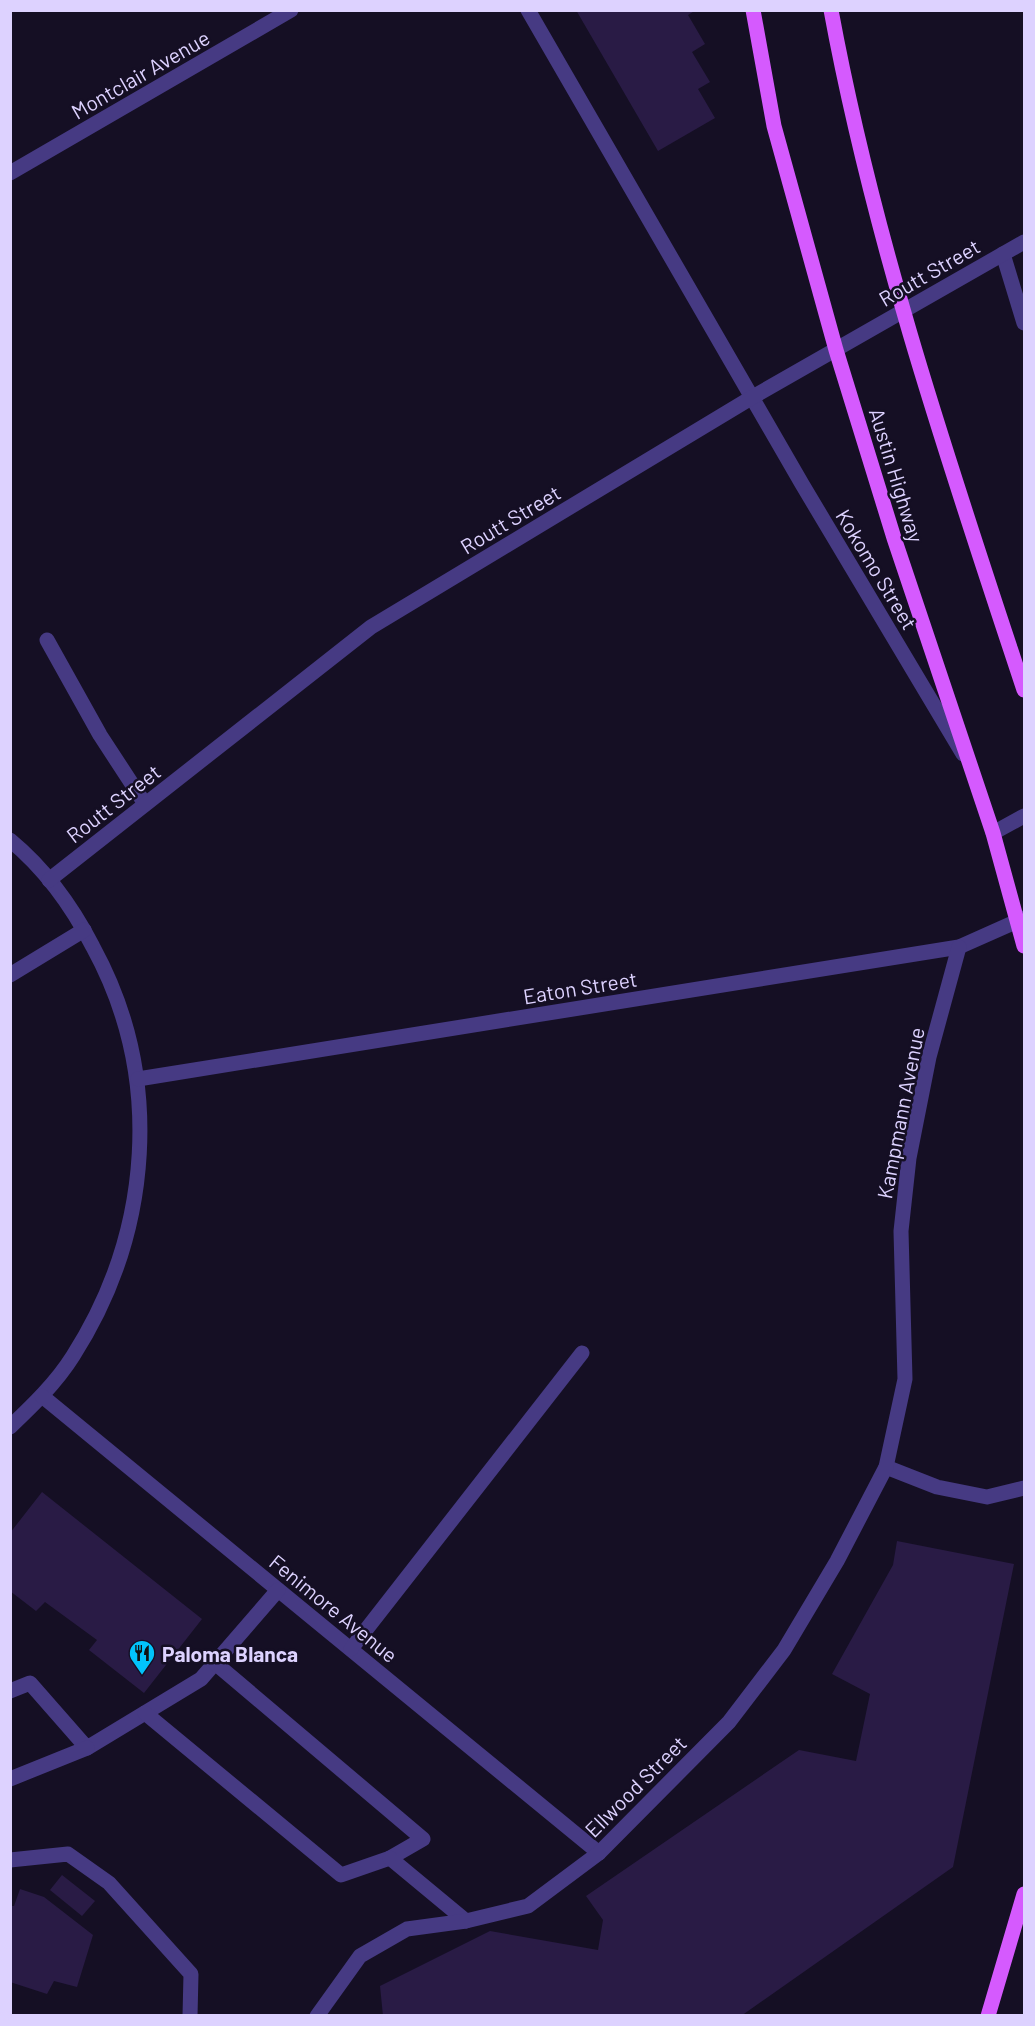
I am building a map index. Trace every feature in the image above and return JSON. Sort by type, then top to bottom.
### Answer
[{"type":"main road","name":"Austin Highway","points":[[753,10],[774,126],[836,350],[894,538],[1021,920],[1024,946]]},
{"type":"main road","points":[[831,10],[849,109],[902,311],[1024,690]]},
{"type":"main road","points":[[988,2016],[1024,1894]]},
{"type":"street","name":"Montclair Avenue","points":[[10,173],[291,10]]},
{"type":"street","name":"Kokomo Street","points":[[528,10],[752,398],[968,761]]},
{"type":"street","name":"Routt Street","points":[[49,880],[370,627],[752,398],[1024,242]]},
{"type":"street","points":[[1003,254],[1024,323]]},
{"type":"street","points":[[47,640],[100,735],[145,804]]},
{"type":"street","points":[[993,833],[1024,816]]},
{"type":"street","points":[[10,840],[49,880],[84,930],[108,974],[123,1015],[138,1079],[141,1128],[140,1157],[131,1224],[117,1271],[97,1315],[72,1358],[42,1396],[10,1427]]},
{"type":"street","name":"Eaton Street","points":[[138,1079],[959,947],[1021,920]]},
{"type":"street","points":[[10,975],[84,930]]},
{"type":"street","name":"Kampmann Avenue","points":[[886,1467],[904,1379],[901,1230],[909,1158],[929,1057],[959,947]]},
{"type":"street","points":[[351,1649],[582,1353]]},
{"type":"street","name":"Fenimore Avenue","points":[[42,1396],[599,1853]]},
{"type":"street","points":[[886,1467],[937,1487],[987,1497],[1024,1488]]},
{"type":"street","name":"Ellwood Street","points":[[317,2016],[360,1956],[407,1929],[466,1921],[528,1906],[599,1853],[729,1722],[784,1650],[837,1561],[886,1467]]},
{"type":"street","points":[[10,1779],[87,1749],[201,1679],[279,1590]]},
{"type":"street","points":[[145,1713],[341,1875],[390,1858],[423,1839],[215,1663]]},
{"type":"street","points":[[10,1691],[30,1683],[87,1749]]},
{"type":"street","points":[[10,1860],[68,1854],[109,1883],[191,1974],[190,2016]]},
{"type":"street","points":[[390,1858],[466,1921]]},
{"type":"building","points":[[576,10],[696,10],[688,15],[705,44],[692,52],[710,82],[698,89],[715,118],[658,151]]},
{"type":"building","points":[[42,1492],[202,1619],[144,1693],[89,1650],[97,1640],[45,1602],[36,1611],[10,1591],[10,1533]]},
{"type":"building","points":[[897,1541],[1014,1564],[953,1867],[741,2016],[383,2016],[380,1986],[490,1931],[598,1950],[603,1920],[586,1896],[799,1750],[856,1761],[870,1694],[832,1674],[893,1565]]},
{"type":"building","points":[[62,1875],[95,1901],[82,1916],[50,1890]]},
{"type":"building","points":[[20,1889],[44,1897],[93,1935],[77,1987],[54,1981],[47,1994],[10,1982],[10,1906],[14,1906]]},
{"type":"place","name":"Paloma Blanca","points":[[142,1676]]}]
